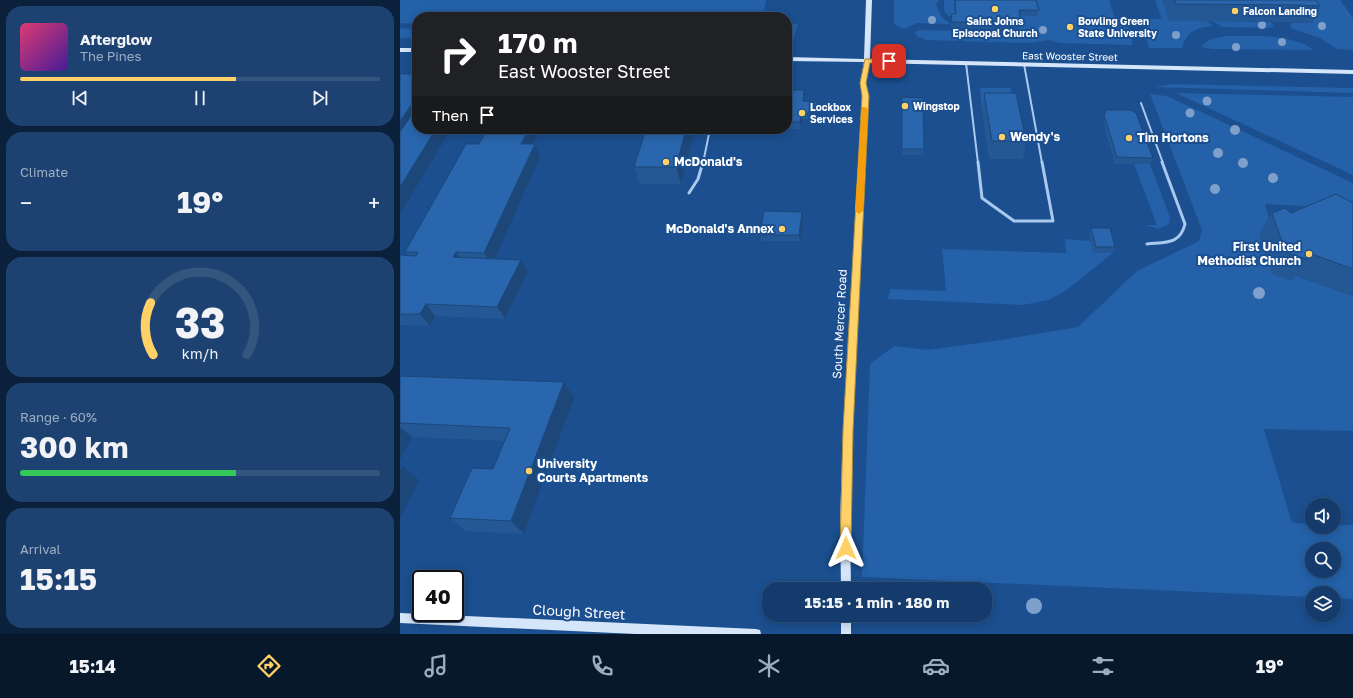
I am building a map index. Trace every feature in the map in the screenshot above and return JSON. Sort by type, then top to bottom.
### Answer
[{"type":"street","name":"South Mercer Road","points":[[846,582],[845,522],[848,430],[866,96],[863,83],[867,60],[869,0]]},
{"type":"street","points":[[400,50],[412,50]]},
{"type":"street","name":"East Wooster Street","points":[[792,59],[1353,72]]},
{"type":"street","name":"Clough Street","points":[[400,618],[756,634]]},
{"type":"street","points":[[846,622],[846,634]]},
{"type":"lane","points":[[966,63],[982,198],[1014,221],[1053,221],[1024,64]]},
{"type":"lane","points":[[1141,103],[1185,224],[1183,234],[1179,238],[1171,241],[1148,244]]},
{"type":"lane","points":[[689,193],[696,184],[700,175],[709,134]]},
{"type":"shaded area","points":[[400,0],[766,0],[764,12],[412,12],[412,24],[400,23]]},
{"type":"shaded area","points":[[894,0],[938,0],[938,3],[935,4],[941,16],[949,22],[949,24],[917,23],[904,29],[894,24]]},
{"type":"shaded area","points":[[944,0],[954,0],[955,16],[949,16],[944,11]]},
{"type":"shaded area","points":[[1009,0],[1109,0],[1115,18],[1126,19],[1133,45],[1059,43],[1050,40],[1031,43],[926,40],[917,36],[915,32],[920,30],[1008,32],[1009,29],[1020,29]]},
{"type":"shaded area","points":[[1155,0],[1162,0],[1170,21],[1207,21],[1213,26],[1193,31],[1184,42],[1182,48],[1149,48],[1142,22],[1144,19],[1162,19]]},
{"type":"shaded area","points":[[1272,0],[1340,0],[1353,18],[1353,50],[1337,49],[1320,38],[1290,28],[1291,23],[1311,23]]},
{"type":"shaded area","points":[[1213,21],[1271,22],[1274,26],[1269,28],[1222,27]]},
{"type":"shaded area","points":[[792,24],[798,24],[792,44]]},
{"type":"shaded area","points":[[400,28],[412,29],[412,38],[400,38]]},
{"type":"shaded area","points":[[1227,36],[1284,38],[1305,45],[1314,50],[1212,49],[1201,47],[1209,40]]},
{"type":"shaded area","points":[[1172,84],[1353,88],[1353,93],[1154,87]]},
{"type":"shaded area","points":[[980,88],[1011,88],[1013,111],[982,111]]},
{"type":"shaded area","points":[[1176,93],[1353,97],[1353,175]]},
{"type":"shaded area","points":[[1150,94],[1167,96],[1353,183],[1353,209],[1265,204],[1272,230],[1294,275],[1353,296],[1353,431],[1264,429],[1292,523],[1305,524],[1305,534],[1341,534],[1341,525],[1353,525],[1353,599],[1341,598],[1341,586],[1305,586],[1305,597],[862,577],[870,364],[894,346],[928,350],[1078,327],[1137,271],[1199,241],[1202,230]]},
{"type":"shaded area","points":[[1134,164],[1150,164],[1170,217],[1169,224],[1158,229],[1146,225],[1157,225]]},
{"type":"shaded area","points":[[1065,239],[1091,241],[1113,253],[1064,292],[1048,300],[1023,305],[888,299],[890,289],[946,291],[942,249],[1066,253]]},
{"type":"building","name":"Saint Johns Episcopal Church","points":[[955,0],[1036,0],[1039,10],[1019,10],[1021,23],[952,22],[951,14],[956,14]]},
{"type":"building","points":[[1174,0],[1316,0],[1320,6],[1176,4]]},
{"type":"building","points":[[400,74],[412,74],[412,104],[400,121]]},
{"type":"building","points":[[792,90],[804,90],[803,101],[817,102],[816,113],[801,113],[800,122],[792,122]]},
{"type":"building","points":[[984,93],[1016,93],[1026,141],[992,141]]},
{"type":"building","points":[[902,97],[923,98],[924,149],[902,149]]},
{"type":"building","points":[[1106,110],[1131,110],[1136,113],[1153,158],[1117,157],[1104,115]]},
{"type":"building","points":[[412,114],[412,134],[433,134],[400,187],[400,132]]},
{"type":"building","points":[[485,134],[526,134],[521,144],[535,144],[484,253],[456,252],[453,257],[521,260],[497,307],[426,304],[420,314],[400,314],[400,255],[416,256],[418,252],[405,252],[466,144],[479,144]]},
{"type":"building","points":[[644,134],[685,134],[676,167],[634,167]]},
{"type":"building","points":[[1336,194],[1353,203],[1353,269],[1309,253],[1307,259],[1286,253],[1272,213],[1285,208],[1291,213]]},
{"type":"building","name":"McDonald's Annex","points":[[764,211],[802,212],[799,235],[760,235]]},
{"type":"building","points":[[1091,228],[1110,228],[1115,247],[1096,247]]},
{"type":"building","name":"University Courts Apartments","points":[[400,376],[564,382],[511,521],[450,518],[472,468],[493,469],[510,428],[400,423]]},
{"type":"slow traffic","points":[[859,211],[865,109]]},
{"type":"place","name":"Saint Johns Episcopal Church","points":[[995,9]]},
{"type":"place","name":"Falcon Landing","points":[[1235,11]]},
{"type":"place","name":"Bowling Green State University","points":[[1070,27]]},
{"type":"place","name":"Wingstop","points":[[905,106]]},
{"type":"place","name":"Lockbox Services","points":[[802,113]]},
{"type":"place","name":"Wendy's","points":[[1002,137]]},
{"type":"place","name":"Tim Hortons","points":[[1129,138]]},
{"type":"place","name":"McDonald's","points":[[666,162]]},
{"type":"place","name":"McDonald's Annex","points":[[782,229]]},
{"type":"place","name":"First United Methodist Church","points":[[1309,254]]},
{"type":"place","name":"University Courts Apartments","points":[[529,471]]},
{"type":"route","points":[[846,548],[845,522],[848,430],[866,96],[863,83],[867,60],[889,61]]}]
